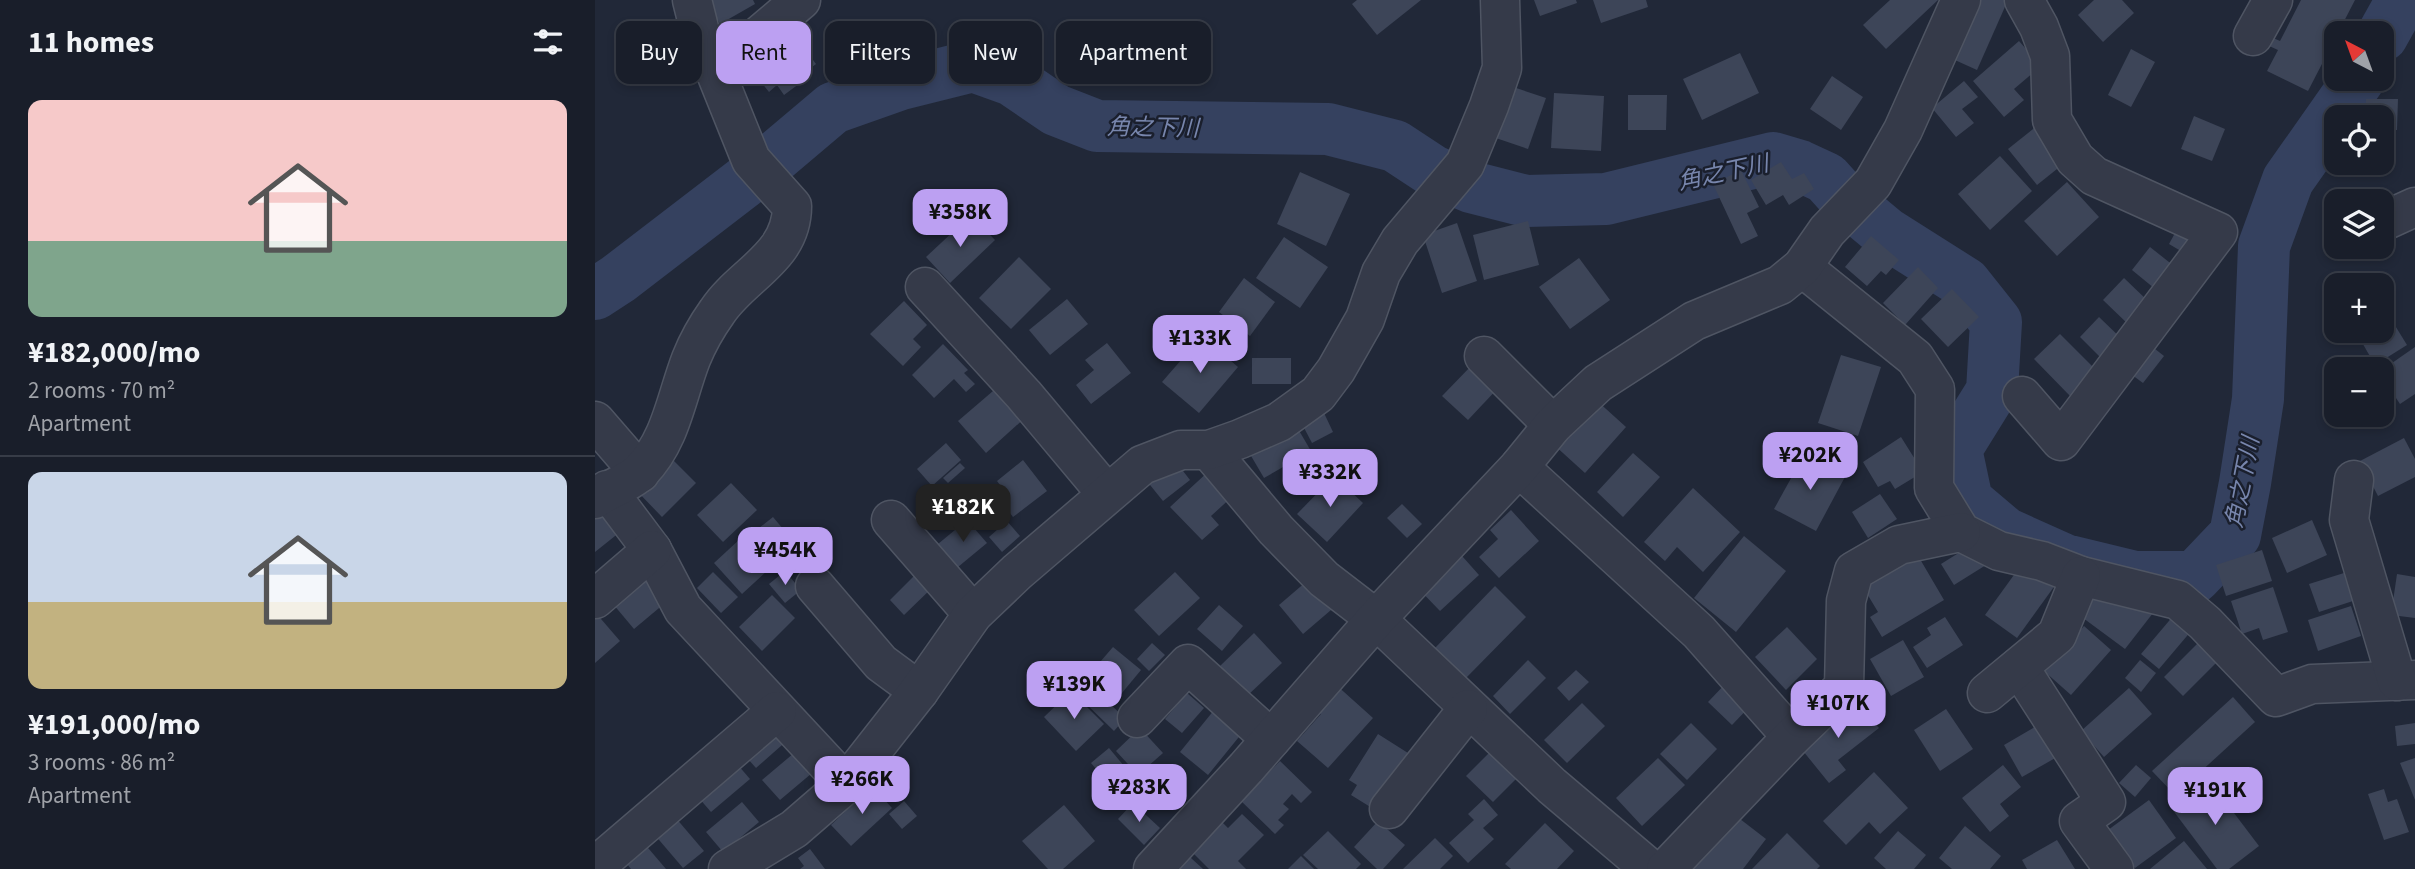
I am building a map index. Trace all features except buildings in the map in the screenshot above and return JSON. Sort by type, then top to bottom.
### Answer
[{"type":"street","points":[[692,0],[701,36],[716,72]]},
{"type":"street","points":[[776,21],[801,0]]},
{"type":"street","points":[[728,869],[795,829],[846,784],[919,691],[973,614],[1017,572],[1142,465],[1181,450],[1209,450],[1279,422],[1318,394],[1336,370],[1365,319],[1381,273],[1400,241],[1454,177],[1489,106],[1503,68],[1500,0]]},
{"type":"street","points":[[1153,869],[1375,619],[1519,467],[1553,425],[1598,383],[1694,321],[1780,285],[1802,267],[1828,231],[1873,183],[1903,130],[1961,0]]},
{"type":"street","points":[[2022,396],[2061,442],[2218,232],[2094,176],[2075,159],[2052,120],[2050,56],[2039,27],[2024,0]]},
{"type":"street","points":[[2253,36],[2273,0]]},
{"type":"street","points":[[614,487],[667,434],[692,357],[718,310],[785,240],[792,223],[792,206],[760,171],[720,84]]},
{"type":"street","points":[[2394,217],[2415,207]]},
{"type":"street","points":[[1802,267],[1915,358],[1935,389],[1934,488],[1961,532],[1999,551],[2042,561],[2081,576],[2178,600],[2206,622],[2276,697],[2312,684],[2406,680],[2349,520],[2354,480]]},
{"type":"street","points":[[925,287],[1024,395],[1107,494]]},
{"type":"street","points":[[1484,356],[1553,425]]},
{"type":"street","points":[[595,421],[614,487],[683,609],[846,784]]},
{"type":"street","points":[[1209,450],[1276,530],[1324,579],[1375,619],[1552,786],[1650,869]]},
{"type":"street","points":[[1519,467],[1699,632],[1792,737]]},
{"type":"street","points":[[891,520],[973,614]]},
{"type":"street","points":[[1666,869],[1792,737],[1844,687],[1846,601],[1854,571],[1899,545],[1961,532]]},
{"type":"street","points":[[595,599],[652,550]]},
{"type":"street","points":[[1987,693],[2057,635],[2081,576]]},
{"type":"street","points":[[815,586],[881,663],[919,691]]},
{"type":"street","points":[[1137,718],[1188,664],[1271,739]]},
{"type":"street","points":[[2019,667],[2106,803],[2079,821],[2114,869]]},
{"type":"street","points":[[1389,809],[1468,709]]},
{"type":"street","points":[[597,866],[777,712]]},
{"type":"waterway","name":"角之下川","points":[[2390,21],[2402,0]]},
{"type":"waterway","name":"角之下川","points":[[595,294],[755,174],[833,108],[901,84],[973,66],[1012,80],[1056,110],[1097,126],[1328,129],[1395,146],[1433,171],[1471,187],[1526,201],[1606,199],[1773,158],[1826,178],[1844,198],[1886,233],[1965,283],[1996,322],[1992,391],[1956,449],[1967,501],[2005,533],[2065,560],[2135,577],[2195,577],[2235,535],[2258,399],[2264,246],[2288,180],[2351,91]]}]
